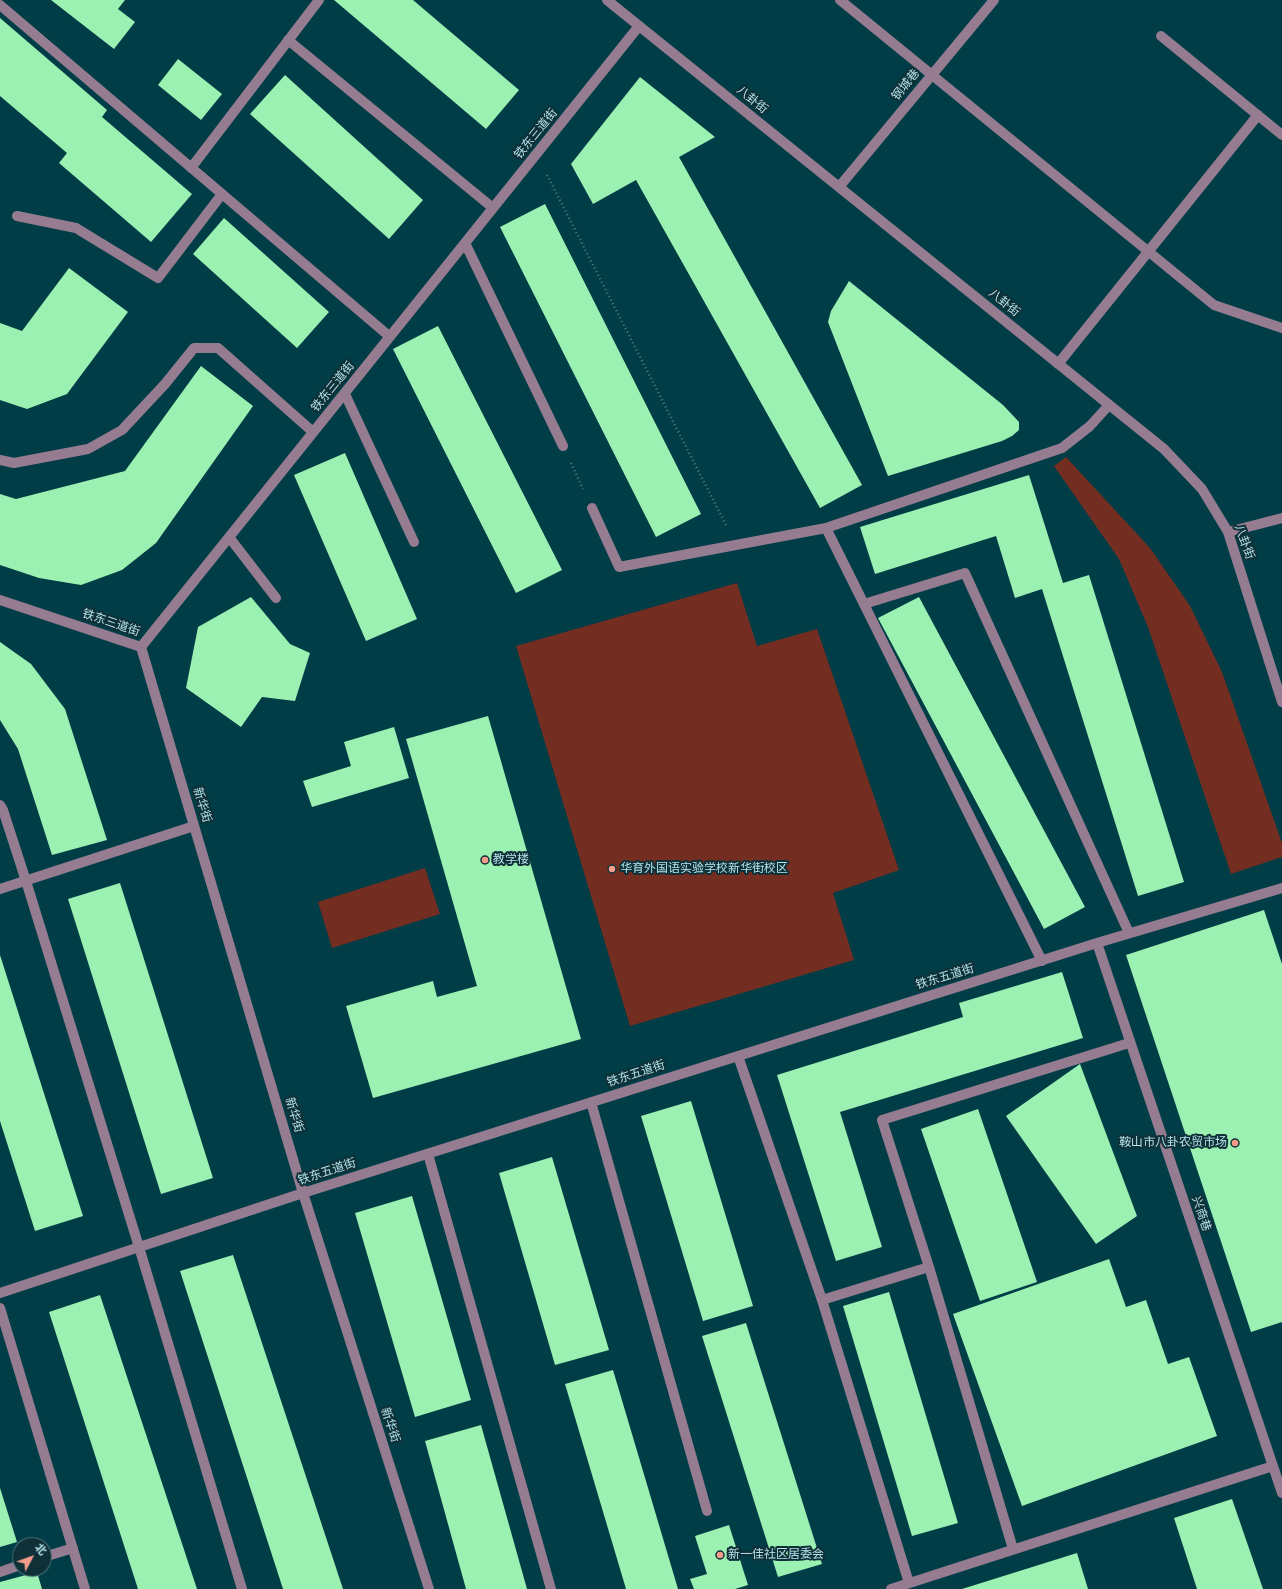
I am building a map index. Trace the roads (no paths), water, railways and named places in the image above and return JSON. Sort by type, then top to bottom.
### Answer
[{"type":"street","points":[[191,168],[319,0]]},
{"type":"street","name":"八卦街","points":[[607,0],[1164,449],[1202,489],[1228,532],[1282,702]]},
{"type":"street","points":[[840,0],[1214,305],[1282,328]]},
{"type":"street","name":"钢城巷","points":[[839,187],[994,0]]},
{"type":"street","points":[[0,5],[390,336]]},
{"type":"street","name":"铁东三道街","points":[[0,600],[141,647],[639,26]]},
{"type":"street","points":[[1161,36],[1282,135]]},
{"type":"street","points":[[288,40],[493,208]]},
{"type":"street","points":[[1058,364],[1258,115]]},
{"type":"street","points":[[17,216],[76,228],[158,278],[222,194]]},
{"type":"street","points":[[465,243],[563,446]]},
{"type":"street","points":[[0,460],[14,463],[88,449],[122,430],[165,384],[194,348],[218,348],[313,432]]},
{"type":"street","points":[[345,394],[414,542]]},
{"type":"street","points":[[592,508],[619,567],[826,528],[1062,448],[1090,426],[1109,405]]},
{"type":"street","points":[[1228,532],[1282,518]]},
{"type":"street","points":[[826,528],[1042,961]]},
{"type":"street","points":[[229,537],[276,598]]},
{"type":"street","points":[[864,604],[965,573],[1129,933]]},
{"type":"street","name":"新华街","points":[[141,647],[303,1193],[429,1589]]},
{"type":"street","points":[[0,805],[3,810],[26,881],[139,1247],[242,1589]]},
{"type":"street","points":[[0,890],[194,826]]},
{"type":"street","name":"铁东五道街","points":[[0,1293],[303,1193],[591,1102],[1129,933],[1282,888]]},
{"type":"street","name":"兴商巷","points":[[1097,943],[1129,1043],[1282,1493]]},
{"type":"street","points":[[1013,1549],[882,1120],[1129,1043]]},
{"type":"street","points":[[738,1056],[822,1300],[908,1583]]},
{"type":"street","points":[[591,1102],[707,1511]]},
{"type":"street","points":[[428,1154],[551,1589]]},
{"type":"street","points":[[822,1300],[928,1267]]},
{"type":"street","points":[[0,1308],[85,1589]]},
{"type":"street","points":[[890,1589],[1273,1466]]},
{"type":"street","points":[[52,1555],[72,1548]]},
{"type":"street","points":[[0,1572],[12,1568]]},
{"type":"place","name":"教学楼","points":[[485,860]]},
{"type":"place","name":"华育外国语实验学校新华街校区","points":[[612,869]]},
{"type":"place","name":"鞍山市八卦农贸市场","points":[[1235,1143]]},
{"type":"place","name":"新一佳社区居委会","points":[[720,1555]]}]
